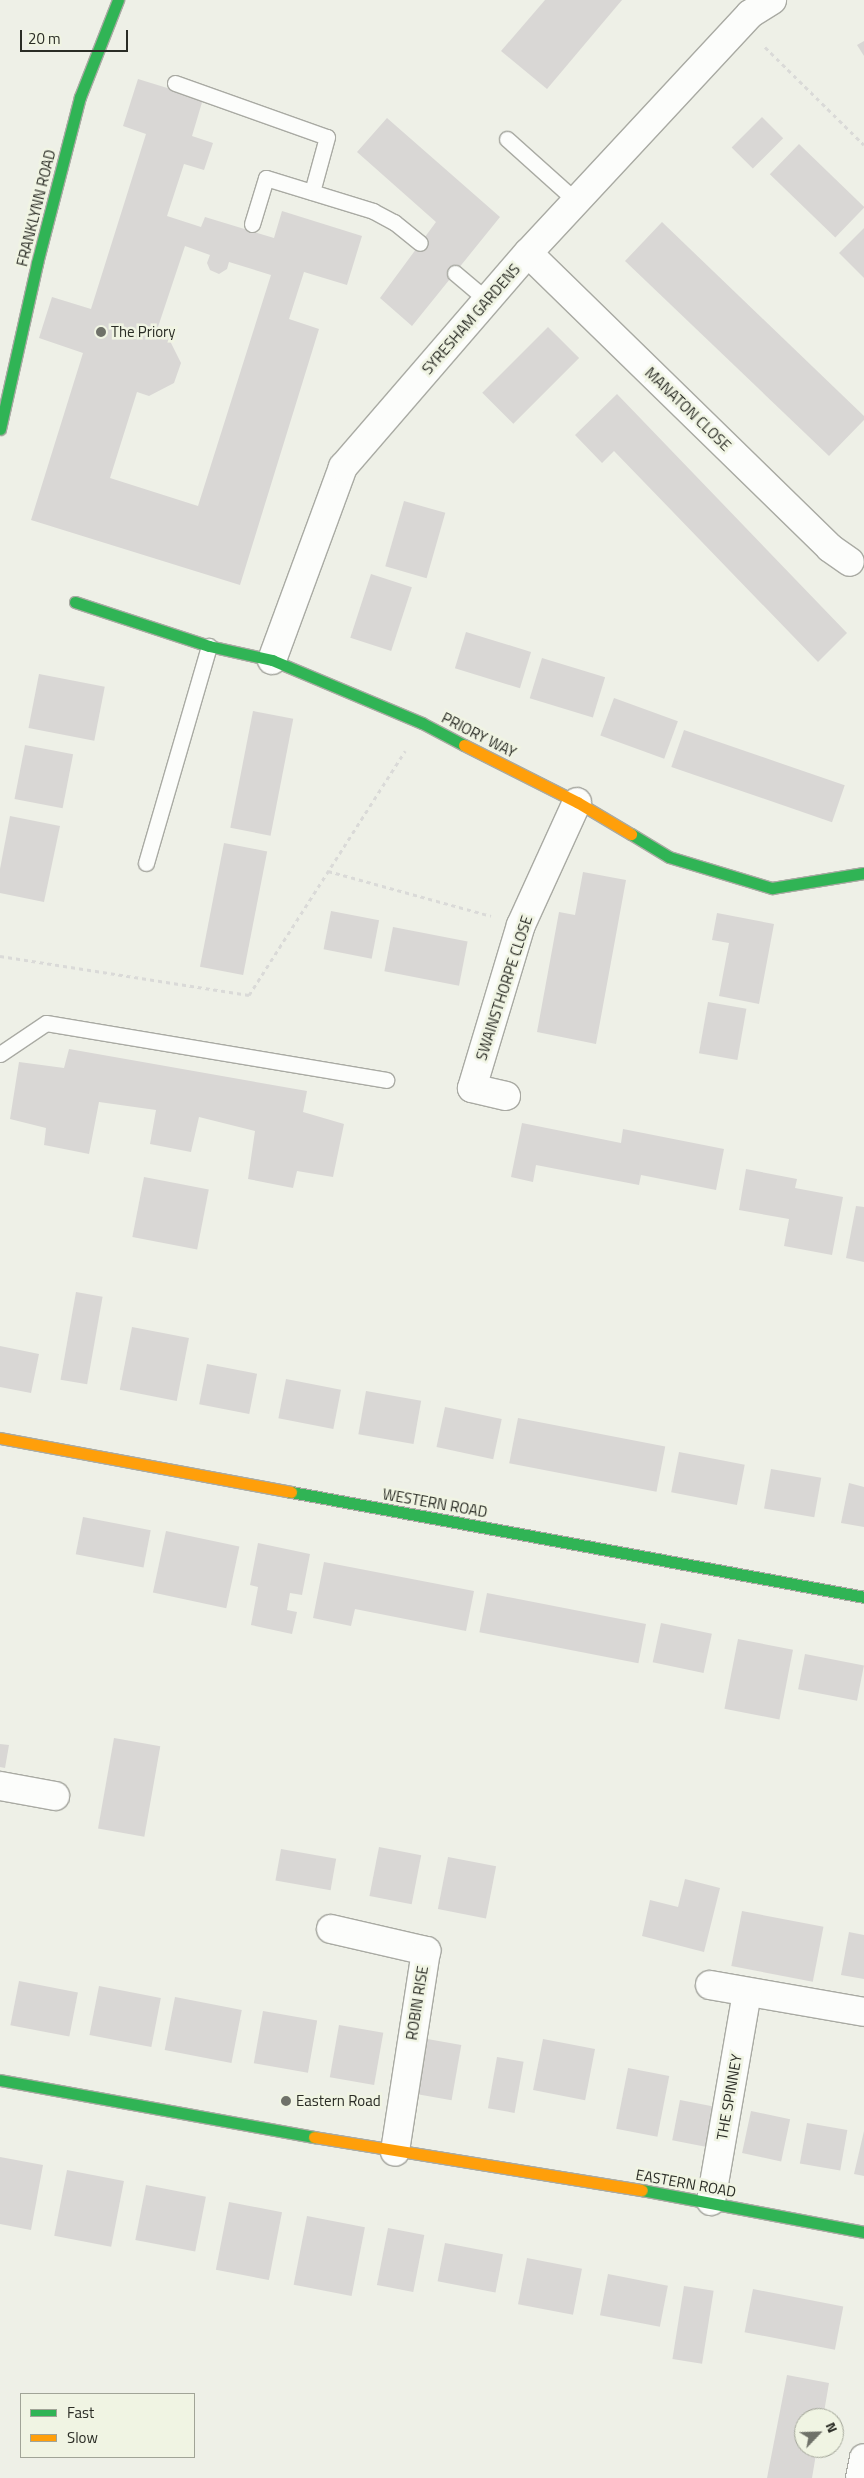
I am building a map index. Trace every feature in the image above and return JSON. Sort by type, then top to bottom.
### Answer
[{"type":"street","name":"FRANKLYNN ROAD","points":[[0,430],[8,353],[80,97],[118,0]]},
{"type":"street","name":"SYRESHAM GARDENS","points":[[272,660],[343,467],[528,253],[743,13],[772,0]]},
{"type":"street","name":"MANATON CLOSE","points":[[528,253],[830,548],[850,562]]},
{"type":"street","name":"PRIORY WAY","points":[[75,602],[209,646],[272,660],[422,723],[577,802],[669,857],[772,888],[863,876]]},
{"type":"street","name":"SWAINSTHORPE CLOSE","points":[[506,1096],[472,1088],[521,925],[577,802]]},
{"type":"street","name":"WESTERN ROAD","points":[[0,1438],[864,1597]]},
{"type":"street","points":[[0,1786],[55,1796]]},
{"type":"street","name":"ROBIN RISE","points":[[331,1929],[426,1951],[395,2152]]},
{"type":"street","points":[[710,1985],[746,1993],[864,2012]]},
{"type":"street","name":"THE SPINNEY","points":[[711,2201],[746,1993]]},
{"type":"street","name":"EASTERN ROAD","points":[[0,2080],[395,2152],[711,2201],[864,2232]]},
{"type":"street","points":[[860,2478],[864,2458]]},
{"type":"lane","points":[[175,84],[327,137],[312,192]]},
{"type":"lane","points":[[507,139],[576,201]]},
{"type":"lane","points":[[252,224],[266,178],[373,211],[394,222],[420,243]]},
{"type":"lane","points":[[455,273],[487,300]]},
{"type":"lane","points":[[146,864],[209,646]]},
{"type":"lane","points":[[0,1054],[46,1023],[386,1080]]},
{"type":"path","points":[[743,13],[864,145]]},
{"type":"path","points":[[0,956],[249,995],[422,723]]},
{"type":"path","points":[[328,871],[521,925]]},
{"type":"building","points":[[545,0],[622,0],[547,89],[501,51]]},
{"type":"building","points":[[864,41],[864,56],[857,45]]},
{"type":"building","name":"The Priory","points":[[138,79],[203,99],[192,136],[213,143],[204,170],[184,164],[167,216],[201,227],[205,217],[274,238],[282,211],[362,236],[347,285],[304,272],[289,319],[319,329],[240,585],[31,520],[83,353],[39,338],[52,297],[91,309],[146,134],[123,126]],"holes":[[[185,246],[210,255],[207,263],[210,270],[219,274],[227,269],[229,262],[271,275],[198,506],[110,478],[137,392],[149,396],[174,383],[181,363],[166,333],[157,330]]]},
{"type":"building","points":[[762,117],[783,138],[753,169],[732,147]]},
{"type":"building","points":[[387,118],[500,217],[412,326],[380,298],[436,222],[357,152]]},
{"type":"building","points":[[799,144],[864,207],[835,237],[770,174]]},
{"type":"building","points":[[662,222],[864,416],[864,420],[829,456],[625,261]]},
{"type":"building","points":[[864,228],[864,278],[839,253]]},
{"type":"building","points":[[548,327],[579,358],[513,424],[482,393]]},
{"type":"building","points":[[617,394],[847,633],[818,662],[614,451],[602,463],[575,435]]},
{"type":"building","points":[[404,501],[445,513],[427,578],[385,566]]},
{"type":"building","points":[[371,574],[412,587],[391,651],[350,638]]},
{"type":"building","points":[[466,632],[531,652],[520,688],[455,668]]},
{"type":"building","points":[[542,658],[605,677],[593,717],[530,698]]},
{"type":"building","points":[[39,674],[105,687],[94,741],[29,728]]},
{"type":"building","points":[[614,698],[678,721],[664,759],[600,736]]},
{"type":"building","points":[[253,711],[293,719],[271,836],[230,828]]},
{"type":"building","points":[[684,730],[845,785],[832,822],[671,767]]},
{"type":"building","points":[[25,745],[73,754],[63,808],[15,799]]},
{"type":"building","points":[[10,816],[60,826],[44,902],[0,893],[0,869]]},
{"type":"building","points":[[224,843],[267,851],[243,975],[200,967]]},
{"type":"building","points":[[583,872],[626,880],[596,1044],[537,1032],[559,912],[575,915]]},
{"type":"building","points":[[331,911],[379,920],[372,959],[324,949]]},
{"type":"building","points":[[717,913],[774,924],[759,1004],[719,996],[729,943],[712,940]]},
{"type":"building","points":[[393,927],[468,942],[459,986],[384,971]]},
{"type":"building","points":[[708,1002],[746,1009],[737,1060],[699,1053]]},
{"type":"building","points":[[69,1049],[307,1091],[303,1112],[344,1124],[333,1177],[297,1171],[293,1188],[248,1179],[255,1131],[199,1117],[191,1152],[150,1144],[156,1110],[99,1102],[89,1154],[44,1145],[46,1128],[10,1119],[19,1062],[64,1068]]},
{"type":"building","points":[[522,1123],[621,1143],[623,1129],[724,1149],[716,1190],[641,1175],[639,1185],[536,1165],[533,1182],[511,1177]]},
{"type":"building","points":[[746,1169],[797,1179],[795,1188],[843,1197],[832,1255],[784,1246],[789,1219],[739,1210]]},
{"type":"building","points":[[144,1177],[209,1190],[197,1249],[132,1237]]},
{"type":"building","points":[[856,1206],[864,1207],[864,1262],[846,1258]]},
{"type":"building","points":[[76,1292],[103,1297],[87,1384],[61,1380]]},
{"type":"building","points":[[132,1327],[189,1338],[177,1401],[120,1390]]},
{"type":"building","points":[[0,1346],[39,1354],[31,1393],[0,1387]]},
{"type":"building","points":[[207,1364],[257,1374],[249,1414],[199,1404]]},
{"type":"building","points":[[286,1379],[341,1390],[333,1429],[278,1418]]},
{"type":"building","points":[[366,1391],[421,1401],[414,1444],[358,1434]]},
{"type":"building","points":[[445,1407],[502,1419],[493,1459],[436,1447]]},
{"type":"building","points":[[518,1418],[665,1447],[656,1492],[509,1463]]},
{"type":"building","points":[[679,1452],[745,1465],[737,1505],[671,1492]]},
{"type":"building","points":[[771,1469],[821,1478],[814,1517],[764,1508]]},
{"type":"building","points":[[849,1483],[864,1487],[864,1527],[841,1523]]},
{"type":"building","points":[[83,1517],[151,1530],[143,1567],[76,1554]]},
{"type":"building","points":[[166,1531],[239,1547],[226,1608],[153,1593]]},
{"type":"building","points":[[258,1543],[310,1554],[302,1595],[290,1593],[287,1610],[297,1612],[292,1634],[251,1625],[258,1587],[250,1585]]},
{"type":"building","points":[[324,1562],[474,1591],[466,1631],[355,1609],[351,1626],[313,1618]]},
{"type":"building","points":[[487,1593],[646,1624],[638,1663],[479,1632]]},
{"type":"building","points":[[661,1623],[712,1634],[704,1673],[653,1662]]},
{"type":"building","points":[[738,1639],[793,1650],[779,1719],[724,1709]]},
{"type":"building","points":[[805,1654],[864,1665],[857,1701],[798,1689]]},
{"type":"building","points":[[114,1738],[160,1746],[144,1837],[98,1829]]},
{"type":"building","points":[[0,1744],[9,1745],[5,1768],[0,1767]]},
{"type":"building","points":[[379,1847],[421,1855],[412,1904],[369,1896]]},
{"type":"building","points":[[281,1849],[336,1859],[331,1890],[275,1881]]},
{"type":"building","points":[[448,1857],[496,1866],[486,1918],[438,1909]]},
{"type":"building","points":[[685,1879],[720,1888],[704,1952],[642,1936],[650,1900],[678,1907]]},
{"type":"building","points":[[742,1911],[823,1927],[813,1982],[731,1966]]},
{"type":"building","points":[[849,1932],[864,1935],[864,1979],[841,1975]]},
{"type":"building","points":[[19,1981],[78,1992],[69,2037],[10,2025]]},
{"type":"building","points":[[99,1986],[161,1998],[151,2047],[89,2035]]},
{"type":"building","points":[[175,1997],[242,2010],[231,2063],[165,2050]]},
{"type":"building","points":[[263,2011],[317,2021],[308,2073],[254,2063]]},
{"type":"building","points":[[339,2025],[383,2033],[374,2085],[330,2077]]},
{"type":"building","points":[[416,2037],[461,2045],[452,2100],[406,2092]]},
{"type":"building","points":[[543,2039],[595,2049],[585,2100],[533,2090]]},
{"type":"building","points":[[497,2057],[524,2062],[515,2113],[488,2108]]},
{"type":"building","points":[[628,2068],[669,2076],[657,2137],[616,2129]]},
{"type":"building","points":[[680,2100],[717,2107],[709,2147],[672,2140]]},
{"type":"building","points":[[751,2111],[790,2119],[781,2161],[742,2153]]},
{"type":"building","points":[[807,2123],[847,2130],[840,2170],[800,2163]]},
{"type":"building","points":[[864,2131],[864,2176],[854,2174]]},
{"type":"building","points":[[0,2157],[43,2165],[31,2230],[0,2224]]},
{"type":"building","points":[[67,2170],[124,2181],[111,2247],[54,2236]]},
{"type":"building","points":[[146,2185],[206,2197],[195,2252],[135,2240]]},
{"type":"building","points":[[229,2202],[282,2212],[269,2280],[216,2270]]},
{"type":"building","points":[[307,2216],[365,2227],[352,2296],[294,2285]]},
{"type":"building","points":[[388,2228],[424,2235],[413,2292],[377,2285]]},
{"type":"building","points":[[445,2243],[503,2254],[495,2293],[438,2281]]},
{"type":"building","points":[[527,2258],[582,2269],[573,2315],[518,2304]]},
{"type":"building","points":[[608,2274],[668,2286],[660,2327],[600,2315]]},
{"type":"building","points":[[684,2286],[714,2291],[702,2364],[672,2359]]},
{"type":"building","points":[[753,2289],[843,2307],[835,2350],[745,2332]]},
{"type":"building","points":[[787,2375],[829,2383],[825,2408],[794,2408],[794,2458],[815,2458],[812,2478],[767,2478]]},
{"type":"traffic: fast","points":[[0,429],[37,263],[80,97],[118,0]]},
{"type":"traffic: fast","points":[[75,602],[209,646],[272,660],[422,723],[464,745]]},
{"type":"traffic: fast","points":[[631,834],[669,857],[772,888],[864,873]]},
{"type":"traffic: fast","points":[[291,1492],[864,1597]]},
{"type":"traffic: fast","points":[[0,2080],[314,2137]]},
{"type":"traffic: fast","points":[[642,2190],[864,2232]]},
{"type":"traffic: slow","points":[[464,745],[577,802],[631,834]]},
{"type":"traffic: slow","points":[[0,1438],[291,1492]]},
{"type":"traffic: slow","points":[[314,2137],[642,2190]]},
{"type":"place","name":"The Priory","points":[[101,332]]},
{"type":"place","name":"Eastern Road","points":[[286,2101]]}]
